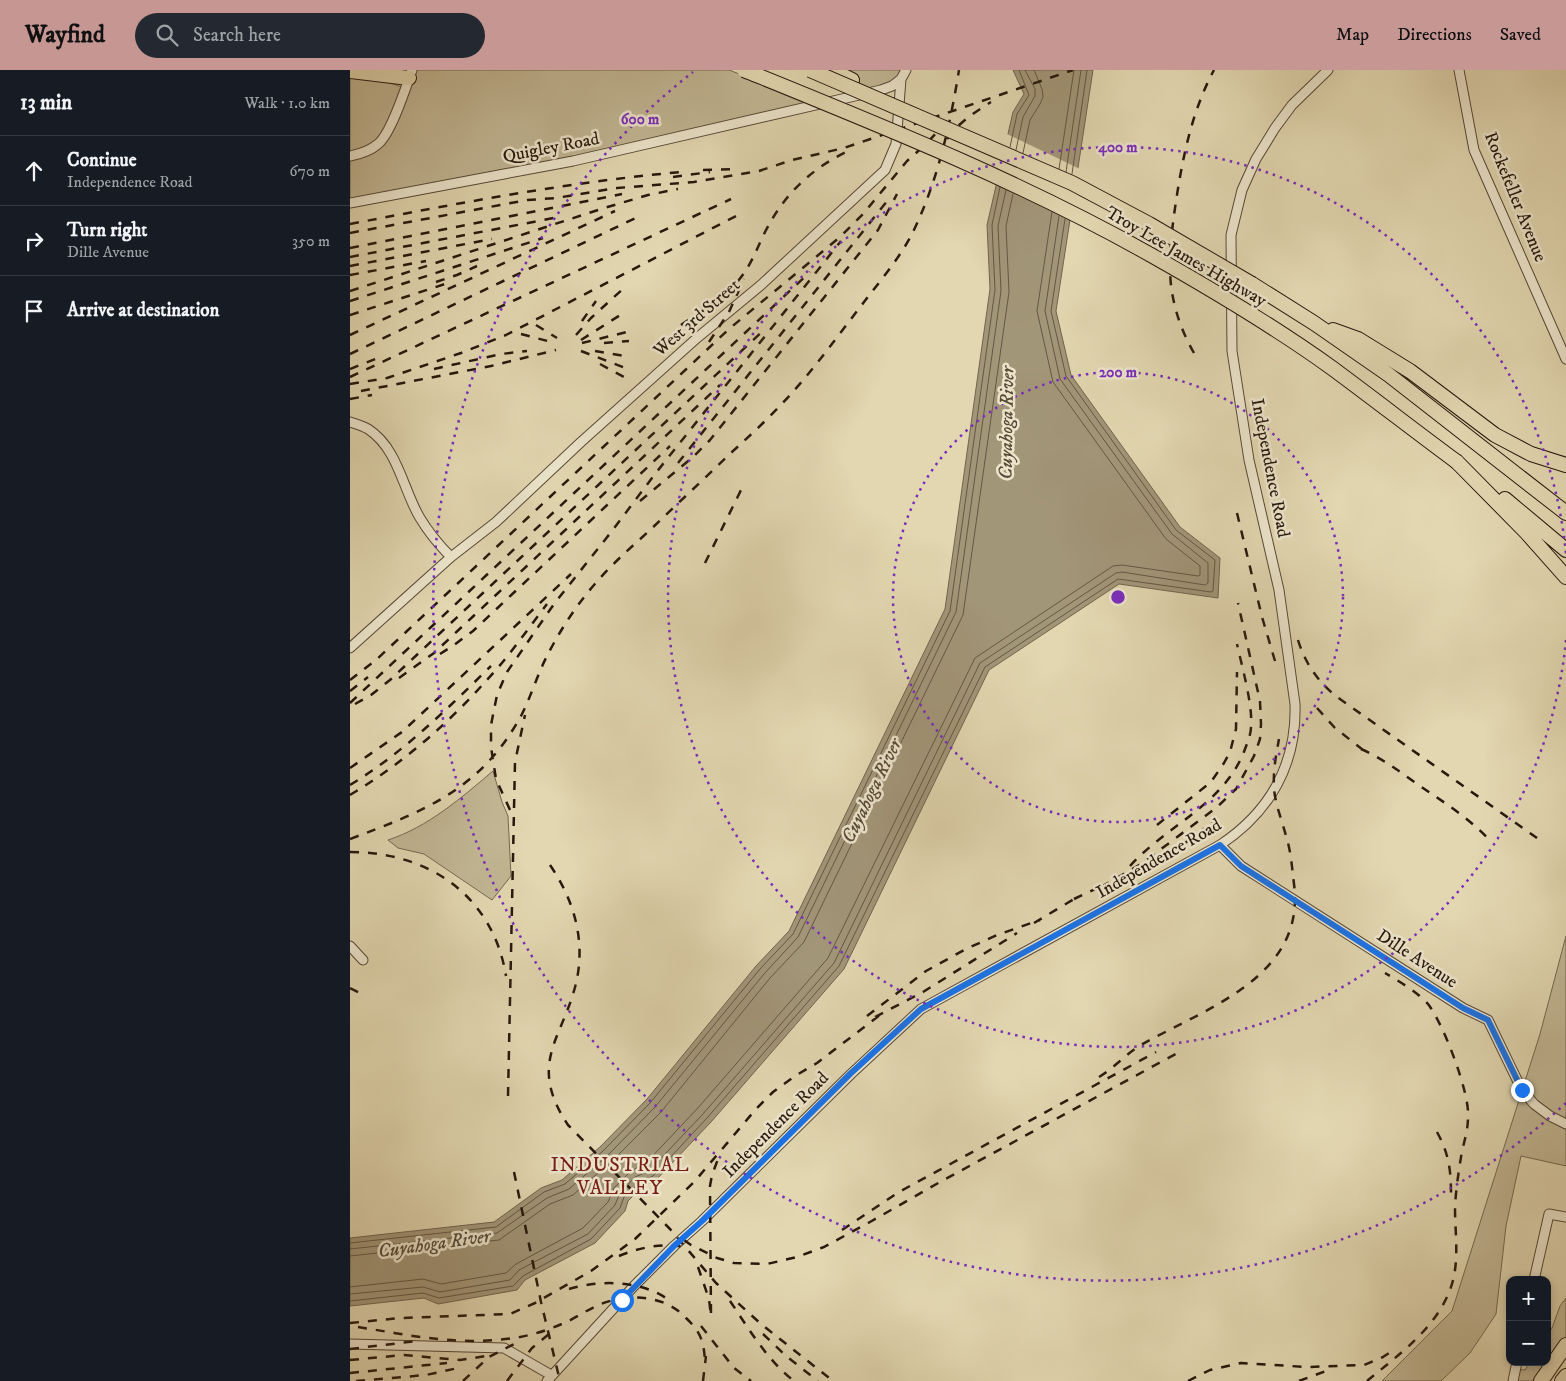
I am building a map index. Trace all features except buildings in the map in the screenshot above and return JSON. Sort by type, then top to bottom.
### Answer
[{"type":"highway","name":"Troy Lee James Highway","points":[[744,70],[814,98],[1048,201],[1143,251],[1216,293],[1331,368],[1457,462],[1566,550]]},
{"type":"highway","name":"Troy Lee James Highway","points":[[810,70],[1072,183],[1216,261],[1314,322],[1389,374],[1566,513]]},
{"type":"highway","points":[[831,70],[852,80],[872,98]]},
{"type":"highway","points":[[350,71],[410,74]]},
{"type":"highway","points":[[1314,322],[1358,339],[1394,361],[1461,408],[1495,435],[1531,454],[1566,465]]},
{"type":"highway","points":[[1457,462],[1527,533],[1566,577]]},
{"type":"highway","points":[[1541,1381],[1566,1345]]},
{"type":"highway","points":[[1562,1381],[1566,1376]]},
{"type":"street","points":[[900,79],[906,70]]},
{"type":"street","name":"Independence Road","points":[[549,1378],[634,1286],[674,1246],[702,1221],[850,1074],[921,1009],[1220,845],[1253,820],[1270,796],[1288,758],[1294,738],[1295,704],[1279,590],[1249,460],[1232,351],[1231,235],[1242,190],[1256,159],[1292,105],[1328,70]]},
{"type":"street","name":"Rockefeller Avenue","points":[[1459,70],[1474,150],[1566,360]]},
{"type":"street","points":[[350,156],[364,153],[380,143],[389,127],[410,74]]},
{"type":"street","name":"Quigley Road","points":[[350,203],[573,161],[687,134],[785,114],[881,90],[892,86],[900,79]]},
{"type":"street","name":"West 3rd Street","points":[[350,648],[452,557],[496,522],[581,442],[697,338],[761,285],[885,170],[896,144],[900,79]]},
{"type":"street","points":[[350,422],[368,429],[381,441],[393,458],[419,517],[435,541],[452,557]]},
{"type":"street","name":"Dille Avenue","points":[[1220,845],[1241,866],[1463,1008],[1488,1020],[1522,1090],[1534,1104],[1550,1116],[1566,1124]]},
{"type":"street","points":[[350,946],[363,960]]},
{"type":"street","points":[[1535,1276],[1549,1214],[1566,1218]]},
{"type":"street","points":[[350,1344],[504,1348],[549,1378]]},
{"type":"street","points":[[1512,1381],[1516,1366]]},
{"type":"shaded area","points":[[412,70],[729,70],[819,105],[350,203],[350,77],[381,80],[405,88]]},
{"type":"shaded area","points":[[836,70],[906,70],[901,79],[867,94]]},
{"type":"shaded area","points":[[493,771],[508,816],[511,876],[492,900],[424,854],[398,848],[388,840],[417,828],[444,811]]},
{"type":"shaded area","points":[[1566,936],[1566,1166],[1521,1156],[1506,1226],[1496,1314],[1470,1353],[1441,1381],[1382,1381],[1452,1311],[1540,1034]]},
{"type":"shaded area","points":[[1566,1298],[1566,1345],[1541,1381],[1513,1381],[1515,1369],[1525,1370],[1528,1366],[1551,1366],[1551,1329],[1560,1306]]},
{"type":"water","name":"Cuyahoga River","points":[[1013,70],[1093,70],[1056,311],[1071,375],[1180,527],[1220,558],[1218,598],[1119,584],[989,670],[844,969],[711,1122],[656,1180],[642,1187],[628,1201],[625,1211],[595,1243],[525,1280],[517,1290],[438,1304],[424,1298],[350,1306],[350,1238],[494,1222],[541,1188],[562,1180],[601,1146],[647,1099],[756,966],[789,931],[945,609],[990,289],[987,225],[1013,112],[1024,94]]},
{"type":"pier","points":[[1005,133],[1080,169],[1073,219],[994,181]]},
{"type":"railway","points":[[350,839],[427,807],[470,779],[489,761],[506,740],[522,714],[551,648],[587,593],[620,558],[770,416],[819,360],[889,270],[911,236],[935,175],[951,112],[959,70]]},
{"type":"railway","points":[[350,233],[527,200],[556,198],[617,188],[694,182],[759,171],[792,160],[844,148],[1073,70]]},
{"type":"railway","points":[[1194,353],[1182,329],[1174,303],[1170,274],[1171,243],[1179,184],[1189,134],[1200,101],[1214,70]]},
{"type":"railway","points":[[947,139],[961,123],[991,102]]},
{"type":"railway","points":[[350,680],[376,660],[729,329],[840,237],[863,214],[907,161],[951,117]]},
{"type":"railway","points":[[681,325],[718,300],[738,281],[749,264],[771,220],[788,196],[808,176],[832,159],[846,152]]},
{"type":"railway","points":[[703,170],[738,169]]},
{"type":"railway","points":[[350,224],[556,187],[681,172]]},
{"type":"railway","points":[[673,177],[710,172]]},
{"type":"railway","points":[[350,291],[601,209],[648,195],[678,189]]},
{"type":"railway","points":[[350,248],[622,194]]},
{"type":"railway","points":[[640,501],[693,457],[710,440],[878,230],[897,194]]},
{"type":"railway","points":[[350,377],[731,199]]},
{"type":"railway","points":[[678,463],[888,200]]},
{"type":"railway","points":[[350,335],[615,211]]},
{"type":"railway","points":[[350,354],[642,215]]},
{"type":"railway","points":[[350,384],[387,378],[461,353],[506,335],[738,215]]},
{"type":"railway","points":[[350,257],[559,217]]},
{"type":"railway","points":[[350,301],[543,238]]},
{"type":"railway","points":[[350,266],[492,239]]},
{"type":"railway","points":[[510,810],[496,779],[491,747],[491,725],[497,695],[507,672],[554,604],[841,241]]},
{"type":"railway","points":[[350,275],[426,261]]},
{"type":"railway","points":[[436,282],[477,266]]},
{"type":"railway","points":[[350,703],[810,272]]},
{"type":"railway","points":[[709,342],[729,312],[744,279]]},
{"type":"railway","points":[[350,315],[445,284]]},
{"type":"railway","points":[[576,335],[591,318],[625,287]]},
{"type":"railway","points":[[582,321],[596,301]]},
{"type":"railway","points":[[581,340],[625,312]]},
{"type":"railway","points":[[536,325],[557,338]]},
{"type":"railway","points":[[355,704],[371,695],[390,680],[766,328]]},
{"type":"railway","points":[[582,343],[631,331]]},
{"type":"railway","points":[[521,334],[555,343]]},
{"type":"railway","points":[[604,343],[629,341]]},
{"type":"railway","points":[[361,391],[491,366],[556,350]]},
{"type":"railway","points":[[434,369],[501,354],[527,351]]},
{"type":"railway","points":[[581,351],[628,369]]},
{"type":"railway","points":[[595,351],[630,357]]},
{"type":"railway","points":[[350,369],[383,356]]},
{"type":"railway","points":[[600,364],[624,377]]},
{"type":"railway","points":[[399,678],[434,653],[720,385]]},
{"type":"railway","points":[[350,399],[372,395]]},
{"type":"railway","points":[[440,654],[473,631],[670,446]]},
{"type":"railway","points":[[705,563],[742,488]]},
{"type":"railway","points":[[1237,513],[1262,617],[1275,661]]},
{"type":"railway","points":[[350,768],[402,732],[571,574]]},
{"type":"railway","points":[[1101,887],[1141,864],[1216,808],[1236,789],[1254,756],[1260,739],[1260,701],[1238,603]]},
{"type":"railway","points":[[350,795],[387,771],[422,744],[454,714],[502,663],[547,604]]},
{"type":"railway","points":[[1298,640],[1313,672],[1337,697],[1537,838]]},
{"type":"railway","points":[[1130,866],[1145,851],[1210,799],[1224,785],[1236,768],[1251,730],[1247,686],[1237,644]]},
{"type":"railway","points":[[350,785],[406,745],[491,666]]},
{"type":"railway","points":[[1157,825],[1211,782],[1230,752],[1236,729],[1237,672]]},
{"type":"railway","points":[[350,691],[368,677]]},
{"type":"railway","points":[[1317,708],[1335,728],[1367,753]]},
{"type":"railway","points":[[508,1096],[515,762],[525,715]]},
{"type":"railway","points":[[1099,1077],[1141,1045],[1221,1002],[1246,986],[1268,966],[1284,943],[1294,916],[1294,884],[1289,848],[1274,788],[1274,769],[1279,739]]},
{"type":"railway","points":[[1361,749],[1391,766],[1448,805],[1467,819],[1492,843]]},
{"type":"railway","points":[[1154,866],[1216,820]]},
{"type":"railway","points":[[350,852],[379,854],[406,860],[431,870],[453,884],[472,902],[487,923],[499,948],[506,976]]},
{"type":"railway","points":[[550,865],[570,903],[578,930],[579,944],[578,973],[573,995],[549,1064],[550,1082],[555,1102],[568,1125],[670,1229],[716,1283],[761,1324],[833,1381]]},
{"type":"railway","points":[[1074,899],[1106,884]]},
{"type":"railway","points":[[1034,923],[1079,896]]},
{"type":"railway","points":[[867,1016],[926,971],[966,949],[997,935],[1040,920]]},
{"type":"railway","points":[[875,1017],[923,992],[1017,933]]},
{"type":"railway","points":[[1367,1381],[1422,1333],[1432,1322],[1447,1297],[1456,1264],[1456,1193],[1468,1121],[1465,1092],[1460,1076],[1448,1042],[1434,1013],[1418,995],[1385,973]]},
{"type":"railway","points":[[350,988],[364,995]]},
{"type":"railway","points":[[350,1323],[401,1318],[510,1314],[535,1303],[591,1271],[635,1239],[695,1181],[756,1109],[773,1092],[817,1063],[880,1015]]},
{"type":"railway","points":[[684,1240],[717,1258],[734,1263],[767,1264],[797,1257],[824,1247],[1183,1050]]},
{"type":"railway","points":[[842,1230],[899,1192],[1156,1052]]},
{"type":"railway","points":[[1437,1132],[1448,1162],[1451,1195]]},
{"type":"railway","points":[[698,1267],[709,1299],[711,1316],[710,1186],[718,1159]]},
{"type":"railway","points":[[514,1172],[541,1302],[560,1381]]},
{"type":"railway","points":[[619,1256],[653,1246],[671,1245],[689,1248]]},
{"type":"railway","points":[[569,1289],[593,1284],[619,1283],[643,1288],[666,1298]]},
{"type":"railway","points":[[358,1327],[460,1341],[503,1339],[521,1337],[547,1330],[612,1300],[646,1298],[668,1305],[677,1310],[691,1323],[701,1338],[705,1362]]},
{"type":"railway","points":[[730,1301],[767,1354],[794,1381]]},
{"type":"railway","points":[[701,1326],[734,1368],[751,1381]]},
{"type":"railway","points":[[507,1381],[532,1348],[554,1330]]},
{"type":"railway","points":[[763,1334],[786,1356],[818,1381]]},
{"type":"railway","points":[[350,1349],[417,1341]]},
{"type":"railway","points":[[463,1381],[489,1357],[520,1341]]},
{"type":"railway","points":[[1188,1381],[1210,1370],[1241,1363],[1307,1367],[1364,1365],[1383,1357],[1395,1349]]},
{"type":"railway","points":[[350,1360],[404,1355],[460,1360],[493,1355]]},
{"type":"railway","points":[[703,1381],[706,1356]]},
{"type":"railway","points":[[350,1373],[447,1363]]},
{"type":"railway","points":[[356,1381],[426,1375],[458,1368]]},
{"type":"railway","points":[[1299,1381],[1326,1371]]},
{"type":"district","name":"INDUSTRIAL VALLEY","points":[[620,1176]]},
{"type":"route","points":[[622,1300],[674,1246],[702,1221],[850,1074],[921,1009],[1220,845],[1241,866],[1463,1008],[1488,1020],[1522,1090]]}]
